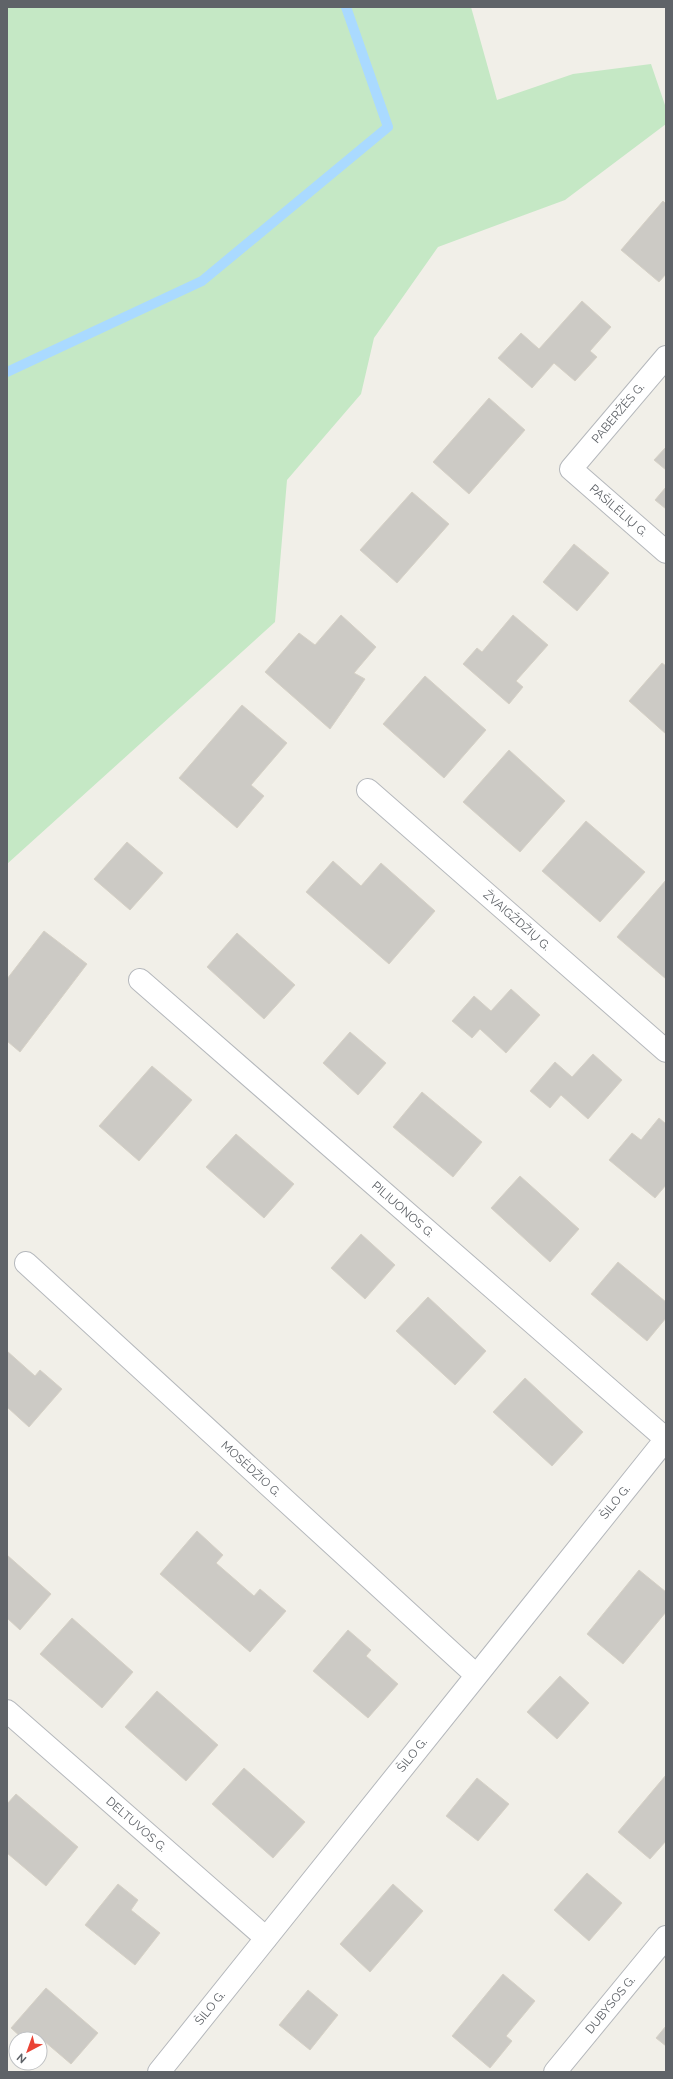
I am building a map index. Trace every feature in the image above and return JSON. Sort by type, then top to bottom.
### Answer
[{"type":"street","name":"PABERŽĖS G.","points":[[571,469],[666,357]]},
{"type":"street","name":"PAŠILĖLIŲ G.","points":[[571,469],[666,552]]},
{"type":"street","name":"ŽVAIGŽDŽIŲ G.","points":[[368,790],[666,1051]]},
{"type":"street","name":"PILIUONOS G.","points":[[140,980],[666,1439]]},
{"type":"street","name":"MOSĖDŽIO G.","points":[[26,1262],[476,1675]]},
{"type":"street","name":"ŠILO G.","points":[[159,2072],[666,1439]]},
{"type":"street","name":"DELTUVOS G.","points":[[7,1711],[266,1938]]},
{"type":"street","name":"DUBYSOS G.","points":[[555,2072],[666,1937]]},
{"type":"green space","points":[[7,7],[471,7],[497,100],[573,74],[651,64],[666,108],[666,124],[565,200],[438,247],[374,338],[361,394],[287,480],[275,622],[7,864]]},
{"type":"building","points":[[663,201],[666,204],[666,274],[659,282],[621,250]]},
{"type":"building","points":[[582,301],[611,327],[590,351],[597,357],[575,381],[554,363],[532,388],[498,358],[521,333],[539,349]]},
{"type":"building","points":[[489,398],[525,430],[469,494],[433,462]]},
{"type":"building","points":[[666,447],[666,470],[654,460]]},
{"type":"building","points":[[666,487],[666,509],[655,500]]},
{"type":"building","points":[[412,492],[449,524],[397,583],[360,550]]},
{"type":"building","points":[[574,544],[609,573],[577,611],[543,582]]},
{"type":"building","points":[[341,615],[376,647],[354,673],[365,679],[330,729],[265,672],[299,633],[315,645]]},
{"type":"building","points":[[513,615],[548,645],[516,681],[523,687],[509,704],[463,664],[477,648],[482,652]]},
{"type":"building","points":[[662,663],[666,666],[666,734],[629,701]]},
{"type":"building","points":[[425,676],[486,730],[444,778],[383,724]]},
{"type":"building","points":[[242,705],[287,743],[251,785],[264,796],[237,828],[179,778]]},
{"type":"building","points":[[509,750],[565,801],[520,852],[463,802]]},
{"type":"building","points":[[586,821],[645,872],[600,922],[542,871]]},
{"type":"building","points":[[127,842],[163,873],[130,910],[94,879]]},
{"type":"building","points":[[333,861],[361,886],[381,863],[435,911],[389,964],[306,892]]},
{"type":"building","points":[[666,880],[666,979],[617,937]]},
{"type":"building","points":[[44,931],[87,964],[20,1052],[7,1041],[7,979]]},
{"type":"building","points":[[237,933],[295,985],[264,1019],[207,967]]},
{"type":"building","points":[[511,989],[540,1015],[506,1053],[480,1029],[472,1038],[452,1021],[474,996],[491,1011]]},
{"type":"building","points":[[350,1032],[386,1063],[358,1095],[323,1063]]},
{"type":"building","points":[[593,1054],[622,1080],[588,1119],[561,1095],[550,1108],[530,1091],[555,1062],[572,1077]]},
{"type":"building","points":[[152,1066],[192,1100],[139,1161],[99,1126]]},
{"type":"building","points":[[422,1092],[482,1142],[453,1177],[393,1127]]},
{"type":"building","points":[[659,1118],[666,1124],[666,1185],[655,1198],[609,1160],[632,1133],[641,1140]]},
{"type":"building","points":[[236,1134],[294,1184],[264,1218],[206,1167]]},
{"type":"building","points":[[520,1176],[579,1229],[550,1262],[491,1208]]},
{"type":"building","points":[[361,1234],[395,1265],[365,1299],[331,1268]]},
{"type":"building","points":[[618,1262],[666,1302],[666,1318],[647,1341],[591,1294]]},
{"type":"building","points":[[428,1297],[486,1351],[455,1385],[396,1331]]},
{"type":"building","points":[[7,1351],[35,1376],[40,1370],[62,1389],[29,1427],[7,1407]]},
{"type":"building","points":[[525,1378],[583,1432],[552,1466],[493,1412]]},
{"type":"building","points":[[197,1531],[223,1555],[216,1563],[254,1596],[260,1589],[286,1611],[250,1652],[160,1574]]},
{"type":"building","points":[[7,1555],[51,1594],[20,1630],[7,1618]]},
{"type":"building","points":[[639,1570],[666,1592],[666,1612],[623,1664],[587,1634]]},
{"type":"building","points":[[72,1618],[133,1672],[102,1708],[40,1654]]},
{"type":"building","points":[[348,1630],[371,1650],[366,1656],[398,1684],[368,1718],[313,1671]]},
{"type":"building","points":[[560,1676],[589,1703],[557,1739],[527,1712]]},
{"type":"building","points":[[157,1691],[218,1745],[186,1781],[125,1727]]},
{"type":"building","points":[[244,1768],[305,1822],[273,1858],[212,1804]]},
{"type":"building","points":[[666,1775],[666,1841],[650,1859],[618,1832]]},
{"type":"building","points":[[477,1778],[509,1804],[478,1841],[446,1816]]},
{"type":"building","points":[[16,1794],[78,1847],[46,1886],[7,1853],[7,1804]]},
{"type":"building","points":[[587,1873],[622,1903],[589,1941],[554,1910]]},
{"type":"building","points":[[118,1884],[138,1900],[131,1910],[160,1933],[135,1965],[85,1925]]},
{"type":"building","points":[[393,1884],[423,1911],[370,1972],[340,1944]]},
{"type":"building","points":[[503,1974],[535,2001],[506,2036],[512,2041],[490,2068],[452,2036]]},
{"type":"building","points":[[46,1988],[98,2033],[71,2064],[48,2044],[48,2031],[14,2031],[11,2028]]},
{"type":"building","points":[[308,1990],[338,2015],[310,2050],[279,2025]]},
{"type":"building","points":[[666,2026],[666,2046],[656,2038]]},
{"type":"waterway","points":[[7,372],[202,281],[388,127],[346,7]]}]
